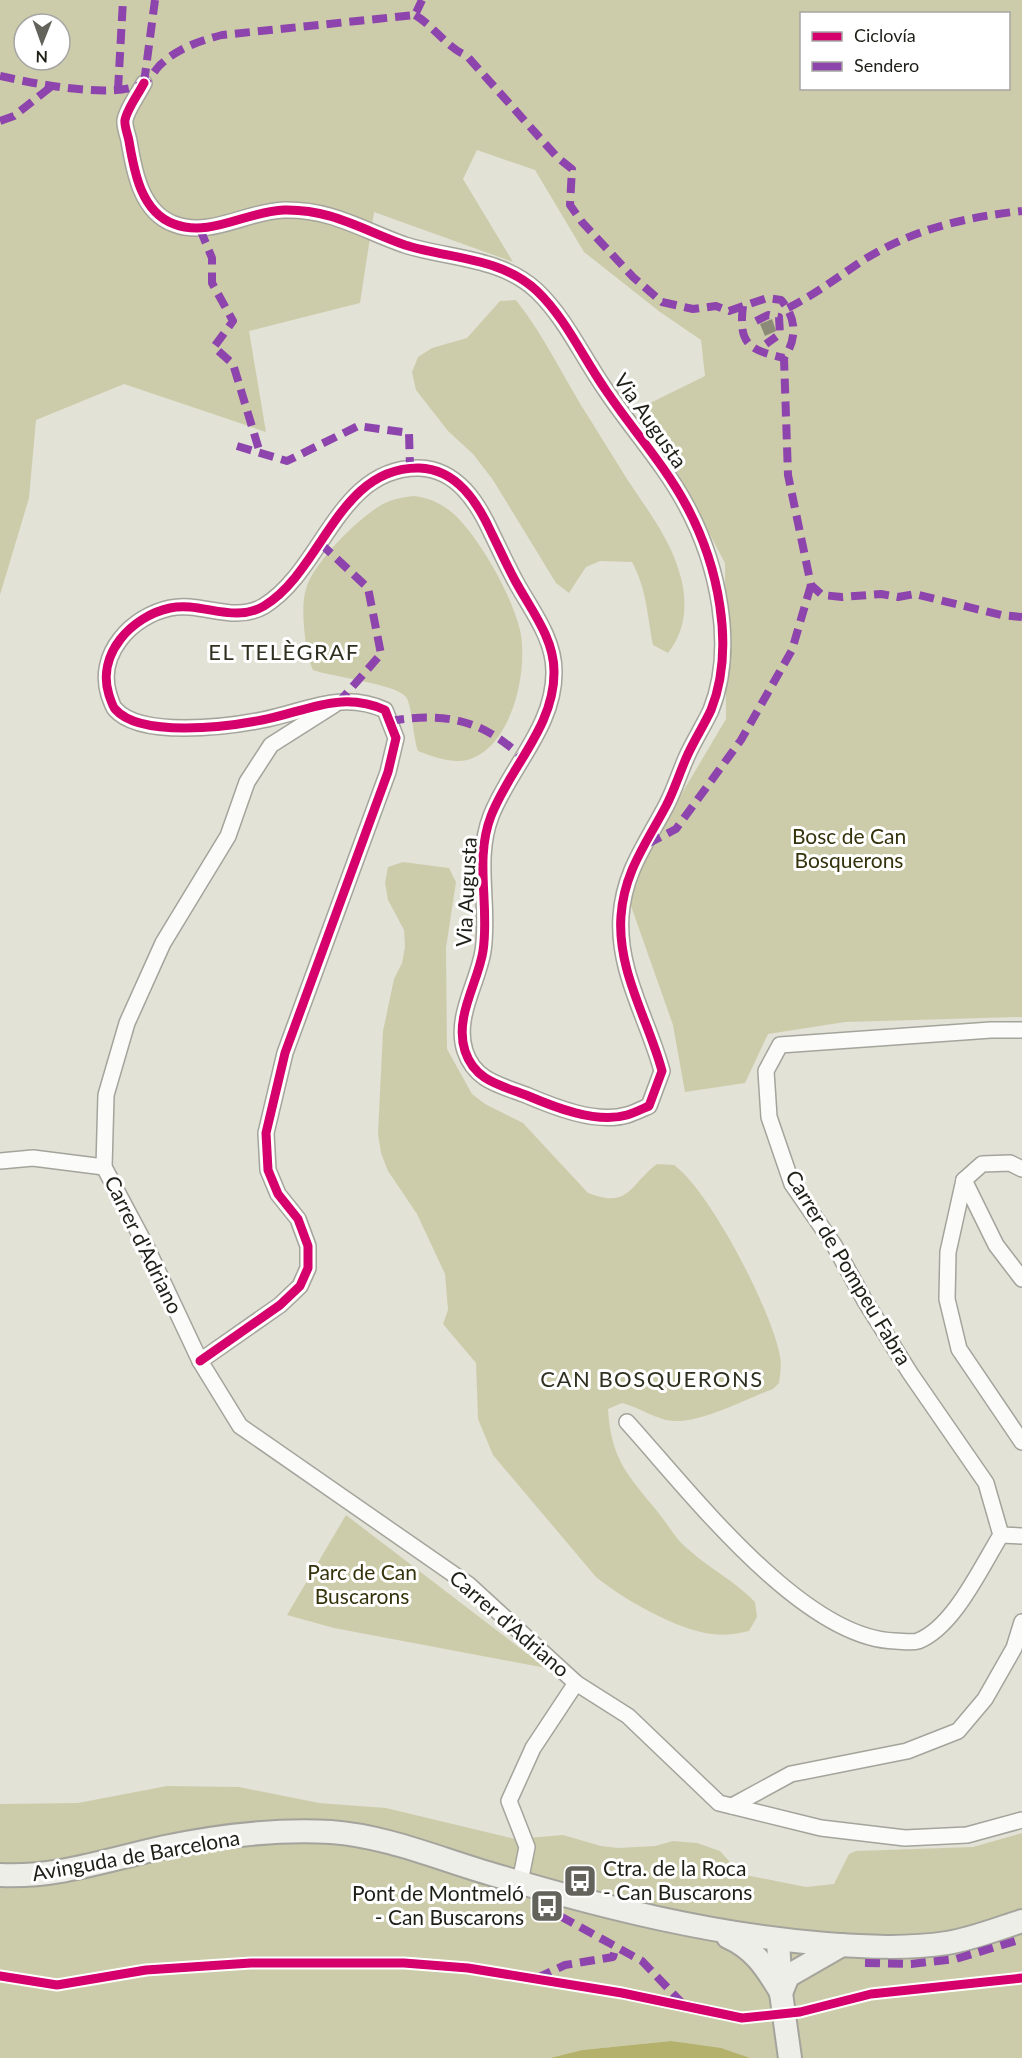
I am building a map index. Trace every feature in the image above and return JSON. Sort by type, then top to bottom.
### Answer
[{"type":"street","name":"Via Augusta","points":[[144,83],[125,121],[131,160],[138,184],[150,206],[171,224],[200,229],[266,212],[319,213],[336,216],[405,245],[448,258],[477,260],[521,278],[536,290],[561,320],[598,379],[686,504],[713,579],[722,630],[722,679],[675,789],[625,882],[620,946],[662,1071],[649,1106],[624,1117],[594,1116],[541,1101],[484,1080],[470,1064],[463,1047],[465,1008],[483,953],[482,872],[486,831],[493,812],[540,727],[554,682],[555,665],[550,646],[536,616],[515,581],[476,502],[465,489],[443,474],[427,468],[410,468],[376,478],[351,500],[314,552],[280,592],[254,611],[223,614],[174,607],[145,616],[123,634],[111,656],[105,682],[113,709],[138,725],[208,726],[257,721],[310,705],[369,702],[385,710],[396,738],[388,772],[285,1053],[266,1133],[268,1170],[278,1194],[298,1219],[308,1246],[308,1268],[300,1286],[280,1305],[200,1361]]},
{"type":"street","name":"Carrer d'Adriano","points":[[339,702],[271,745],[248,782],[228,836],[163,944],[127,1023],[106,1095],[104,1167],[146,1246],[200,1361],[240,1426],[470,1585],[576,1683],[628,1716],[718,1803],[821,1828],[905,1838],[967,1835],[1022,1820]]},
{"type":"street","name":"Carrer de Pompeu Fabra","points":[[1001,1536],[986,1483],[910,1373],[865,1301],[834,1245],[792,1184],[768,1117],[766,1071],[780,1045],[991,1030],[1022,1030]]},
{"type":"street","points":[[0,1161],[33,1158],[104,1167]]},
{"type":"street","points":[[1022,1169],[1010,1163],[982,1164],[964,1180],[948,1252],[947,1299],[959,1349],[1022,1442]]},
{"type":"street","points":[[964,1180],[996,1245],[1022,1279]]},
{"type":"street","points":[[627,1422],[744,1551],[809,1609],[859,1634],[880,1641],[917,1641],[948,1619],[1001,1536],[1022,1536]]},
{"type":"street","points":[[732,1806],[791,1774],[907,1751],[958,1731],[985,1699],[1014,1648],[1022,1622]]},
{"type":"street","points":[[520,1882],[527,1847],[509,1801],[533,1748],[576,1683]]},
{"type":"street","name":"Avinguda de Barcelona","points":[[0,1875],[22,1876],[62,1872],[166,1847],[219,1838],[291,1832],[331,1832],[364,1836],[520,1882],[711,1930]]},
{"type":"street","points":[[711,1930],[778,1940],[881,1947],[947,1943],[1022,1921]]},
{"type":"street","points":[[711,1930],[745,1945],[765,1965],[782,2001]]},
{"type":"street","points":[[778,1940],[782,2001],[790,2058]]},
{"type":"street","points":[[782,2001],[788,1976],[842,1945]]},
{"type":"green space","name":"Bosc de Can Bosquerons","points":[[0,0],[1022,0],[1022,1017],[845,1022],[768,1034],[745,1083],[685,1092],[673,1025],[625,889],[726,719],[725,563],[642,407],[705,376],[701,340],[660,312],[584,252],[535,170],[477,150],[463,179],[513,262],[374,212],[360,303],[249,331],[266,432],[124,384],[36,420],[29,498],[0,595]]},
{"type":"green space","points":[[516,300],[537,329],[675,558],[684,592],[684,614],[679,634],[668,653],[653,645],[644,593],[632,562],[600,561],[586,567],[569,593],[556,583],[493,480],[473,454],[448,431],[416,390],[412,372],[418,357],[432,348],[467,338],[500,301]]},
{"type":"green space","points":[[414,496],[432,500],[453,513],[477,541],[503,586],[520,630],[522,666],[514,706],[496,740],[483,753],[467,760],[448,760],[418,751],[406,697],[390,688],[313,670],[308,653],[303,618],[304,597],[310,578],[338,542],[373,510],[391,501]]},
{"type":"green space","points":[[403,862],[449,868],[456,882],[446,948],[447,1049],[472,1094],[485,1104],[523,1123],[588,1193],[613,1198],[621,1196],[657,1164],[674,1165],[705,1199],[738,1253],[765,1311],[781,1359],[779,1383],[773,1389],[720,1411],[691,1420],[666,1420],[622,1403],[608,1409],[613,1441],[629,1476],[684,1546],[755,1602],[757,1617],[749,1631],[717,1635],[698,1631],[667,1620],[635,1604],[607,1586],[596,1577],[493,1455],[478,1419],[476,1363],[443,1324],[448,1310],[445,1274],[417,1214],[388,1171],[381,1153],[378,1134],[383,1031],[394,979],[402,963],[405,947],[404,930],[388,900],[385,883],[388,867]]},
{"type":"green space","name":"Parc de Can Buscarons","points":[[346,1515],[546,1668],[334,1628],[287,1615]]},
{"type":"green space","points":[[167,1786],[239,1787],[319,1803],[386,1808],[515,1839],[563,1835],[601,1846],[618,1848],[655,1846],[673,1841],[697,1843],[720,1851],[737,1870],[745,1875],[806,1887],[834,1884],[849,1854],[856,1851],[973,1847],[1022,1833],[1022,2058],[750,2058],[671,2041],[582,2050],[550,2058],[0,2058],[0,1804],[78,1803]]},
{"type":"shaded area","points":[[671,2041],[721,2048],[750,2058],[550,2058],[582,2050]]},
{"type":"building","points":[[772,319],[776,331],[765,336],[760,324]]},
{"type":"marked path","points":[[118,90],[123,0]]},
{"type":"marked path","points":[[144,83],[155,0]]},
{"type":"marked path","points":[[0,76],[74,89],[116,90],[133,87],[145,82],[160,65],[174,54],[205,40],[222,35],[415,15],[422,0]]},
{"type":"marked path","points":[[415,15],[467,56],[557,157],[572,169],[570,205],[582,222],[633,277],[662,302],[693,309],[716,306],[729,311],[767,298],[781,300],[786,307],[793,329],[791,343],[784,358],[788,475],[811,585],[822,595],[842,597],[881,594],[898,597],[915,594],[1001,615],[1022,617]]},
{"type":"marked path","points":[[0,121],[14,116],[52,86]]},
{"type":"marked path","points":[[788,308],[865,259],[921,232],[961,221],[1022,211]]},
{"type":"marked path","points":[[200,229],[212,258],[212,283],[233,321],[214,347],[233,364],[260,453]]},
{"type":"marked path","points":[[743,306],[743,329],[749,344],[763,352],[784,358]]},
{"type":"marked path","points":[[756,321],[768,315],[779,317],[780,334],[766,344]]},
{"type":"marked path","points":[[237,446],[287,461],[358,426],[409,433],[410,468]]},
{"type":"marked path","points":[[320,543],[368,588],[381,654],[339,702]]},
{"type":"marked path","points":[[647,844],[676,829],[741,740],[792,650],[811,585]]},
{"type":"marked path","points":[[389,721],[428,718],[462,722],[493,735],[524,759]]},
{"type":"marked path","points":[[560,1916],[642,1961],[685,2006]]},
{"type":"marked path","points":[[865,1963],[911,1964],[956,1959],[1022,1939]]},
{"type":"marked path","points":[[537,1978],[565,1965],[613,1957],[616,1946]]},
{"type":"cycle path","points":[[144,83],[128,111],[125,125],[141,189],[154,210],[174,224],[201,228],[270,211],[317,213],[405,245],[491,265],[523,280],[537,291],[557,313],[605,389],[668,475],[686,505],[707,553],[715,579],[723,633],[718,686],[711,710],[688,754],[669,800],[637,859],[626,886],[621,916],[624,956],[662,1071],[649,1106],[615,1117],[575,1113],[498,1085],[475,1069],[465,1051],[462,1026],[480,963],[485,934],[483,866],[486,833],[499,798],[540,728],[552,691],[554,671],[550,648],[541,626],[480,511],[455,481],[444,474],[419,468],[392,472],[369,484],[350,502],[302,569],[284,590],[264,606],[241,613],[193,607],[170,608],[143,619],[120,639],[108,665],[106,680],[113,706],[127,718],[163,727],[207,727],[262,720],[323,704],[353,702],[369,704],[385,710],[396,738],[388,772],[285,1053],[266,1133],[268,1170],[278,1194],[298,1219],[308,1246],[308,1268],[300,1286],[280,1305],[200,1361]]},
{"type":"cycle path","points":[[0,1976],[57,1985],[146,1970],[251,1963],[404,1963],[468,1968],[622,1993],[742,2018],[800,2012],[871,1994],[1022,1978]]},
{"type":"place","name":"Ctra. de la Roca - Can Buscarons","points":[[580,1881]]},
{"type":"place","name":"Pont de Montmeló - Can Buscarons","points":[[547,1906]]},
{"type":"district","name":"EL TELÈGRAF","points":[[284,652]]},
{"type":"district","name":"CAN BOSQUERONS","points":[[652,1379]]}]
